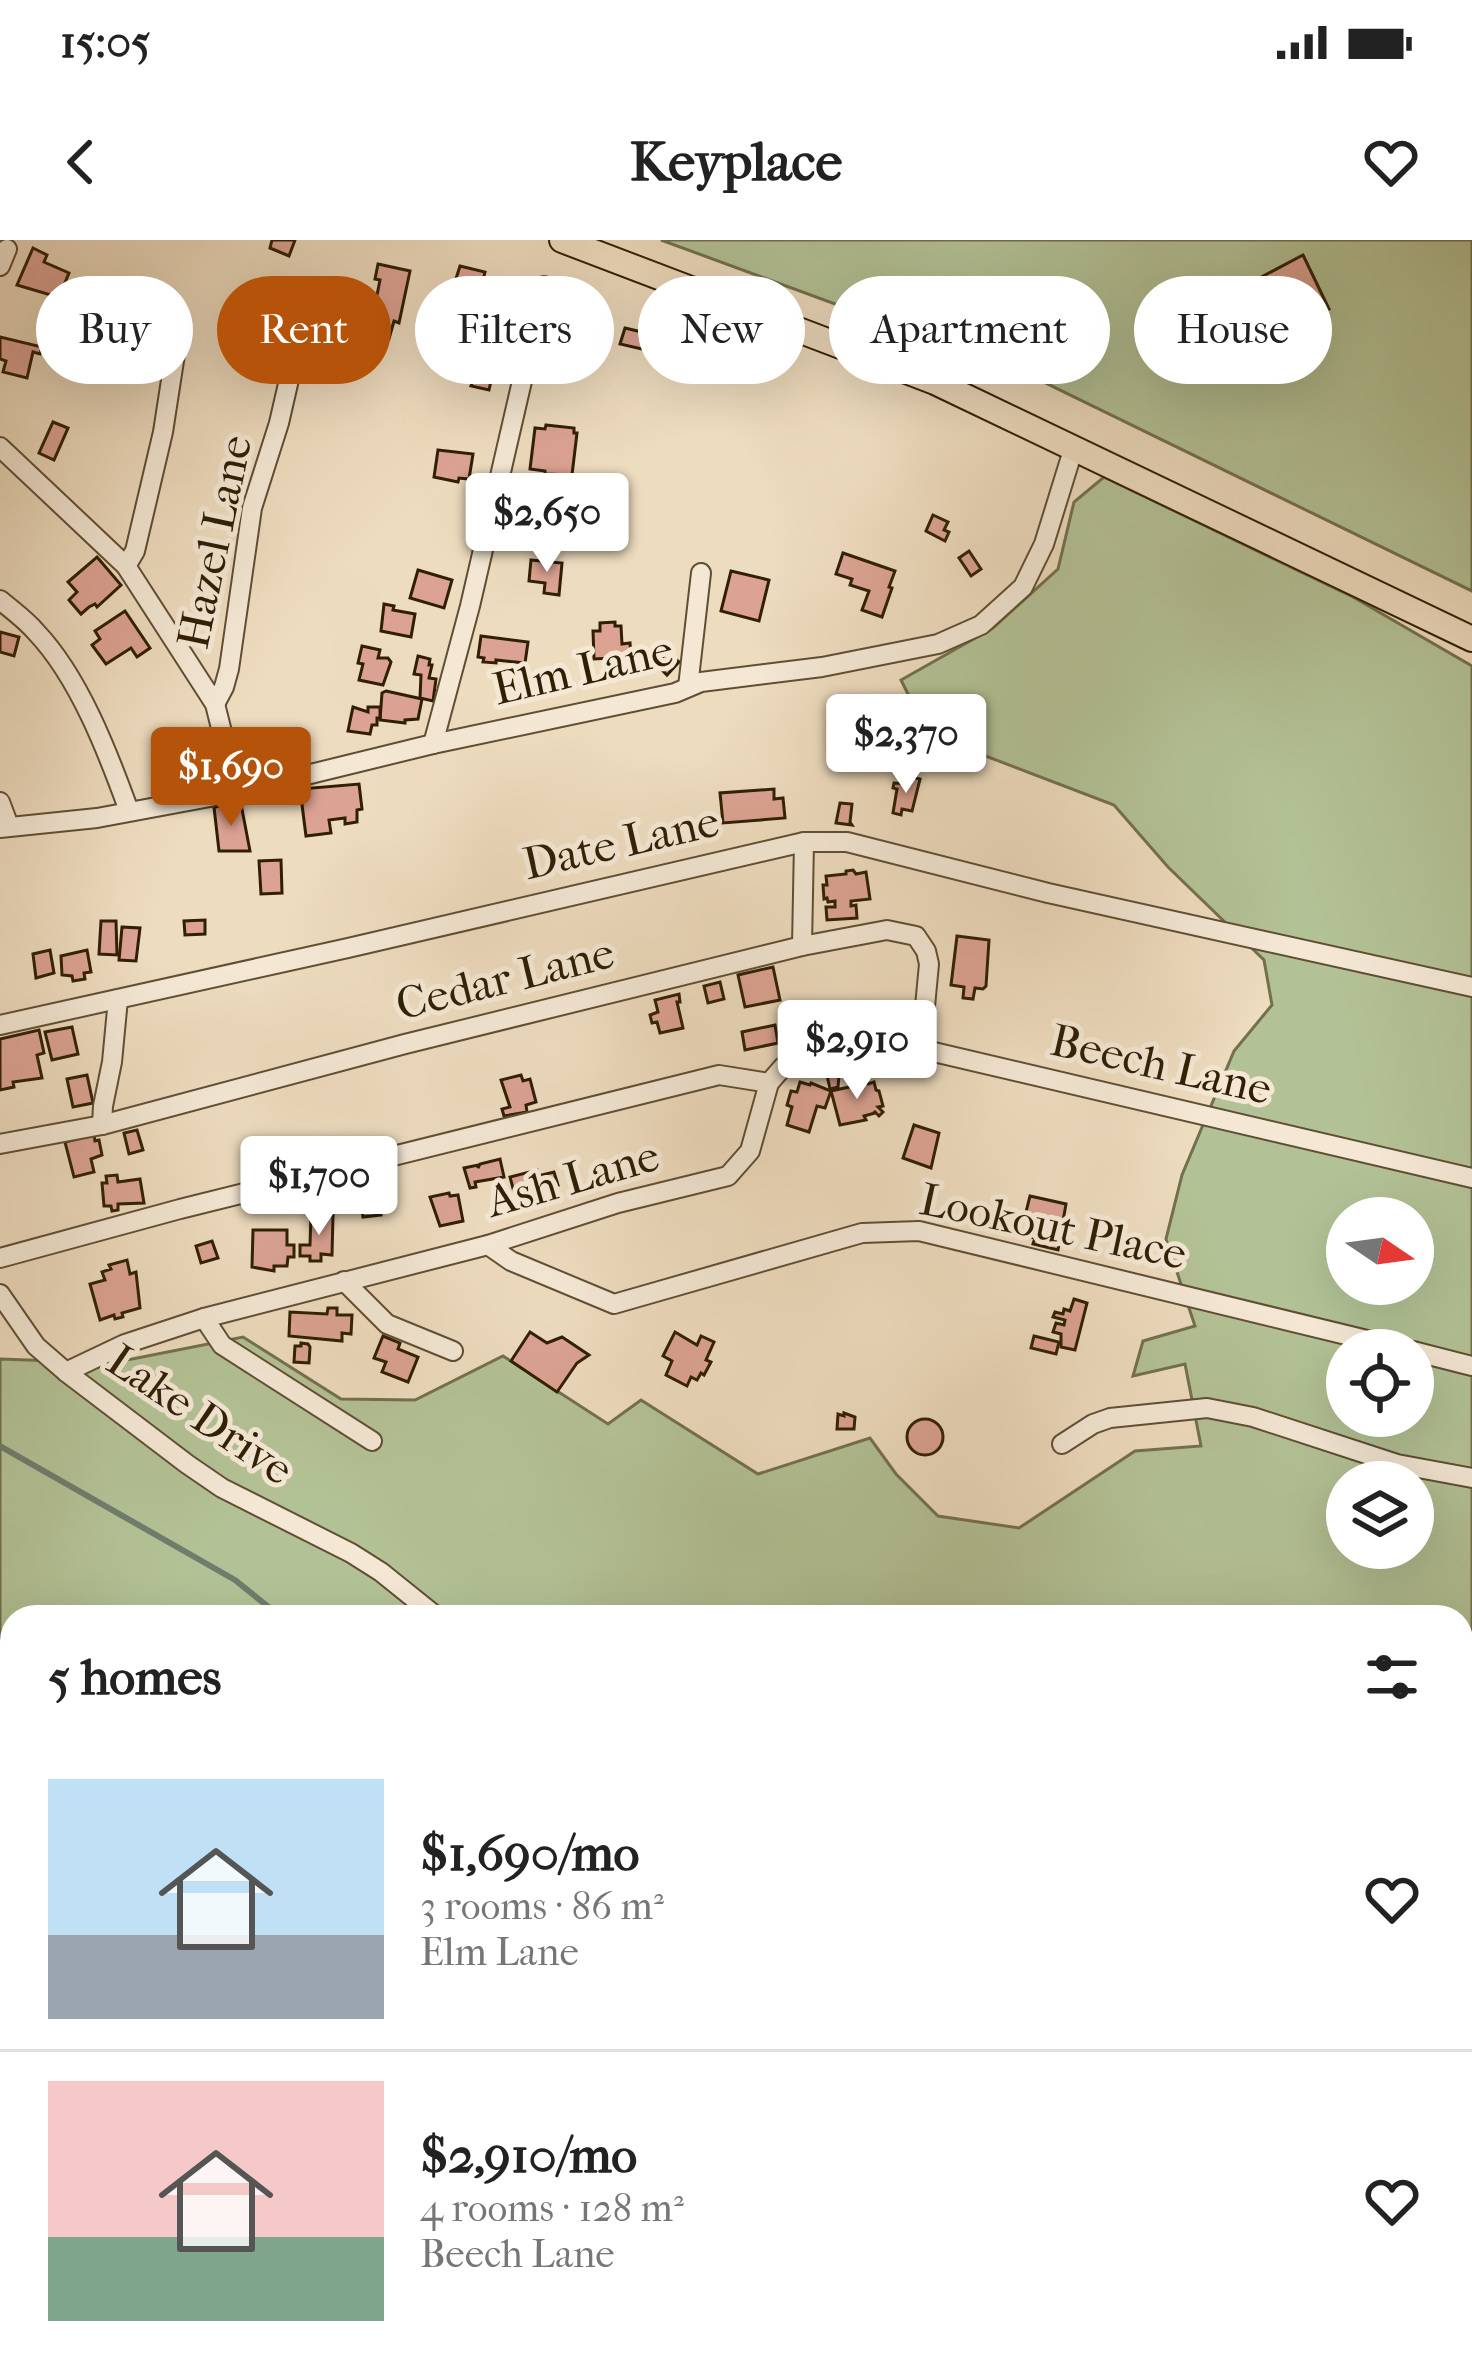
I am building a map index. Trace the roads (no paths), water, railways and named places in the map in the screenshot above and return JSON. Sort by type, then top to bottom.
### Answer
[{"type":"main road","points":[[562,240],[935,382],[1472,639]]},
{"type":"street","points":[[126,566],[135,551],[170,384]]},
{"type":"street","name":"Hazel Lane","points":[[215,704],[229,669],[252,508],[288,384]]},
{"type":"street","points":[[434,744],[521,384]]},
{"type":"street","points":[[0,447],[126,566],[215,704],[237,792]]},
{"type":"street","name":"Elm Lane","points":[[4,827],[97,818],[237,792],[675,692],[701,682],[823,667],[938,644],[981,625],[1023,586],[1044,544],[1073,447]]},
{"type":"street","points":[[688,687],[701,573]]},
{"type":"street","points":[[0,600],[37,632],[63,667],[106,749],[129,811]]},
{"type":"street","points":[[0,802],[4,827]]},
{"type":"street","points":[[802,946],[804,842]]},
{"type":"street","name":"Date Lane","points":[[0,1024],[804,842],[847,842],[1472,987]]},
{"type":"street","name":"Cedar Lane","points":[[0,1144],[102,1125],[405,1044],[802,946],[887,930],[916,936],[926,951],[929,964],[921,1049]]},
{"type":"street","points":[[102,1125],[118,999]]},
{"type":"street","name":"Beech Lane","points":[[769,1082],[800,1057],[895,1045],[1472,1178]]},
{"type":"street","points":[[0,1258],[719,1075],[769,1082]]},
{"type":"street","name":"Ash Lane","points":[[66,1372],[125,1344],[204,1318],[488,1245],[617,1203],[728,1176],[750,1150],[769,1082]]},
{"type":"street","name":"Lookout Place","points":[[488,1245],[511,1261],[614,1304],[862,1232],[919,1231],[1326,1330]]},
{"type":"street","points":[[344,1281],[387,1324],[453,1351]]},
{"type":"street","name":"Lake Drive","points":[[0,1294],[36,1346],[222,1488],[351,1553],[422,1605]]},
{"type":"street","points":[[204,1318],[222,1345],[372,1441]]},
{"type":"street","name":"Lookout Place","points":[[1434,1357],[1472,1366]]},
{"type":"street","points":[[1062,1444],[1110,1418],[1207,1408],[1253,1417],[1397,1464],[1472,1478]]},
{"type":"waterway","points":[[0,1446],[235,1580],[266,1605]]}]
